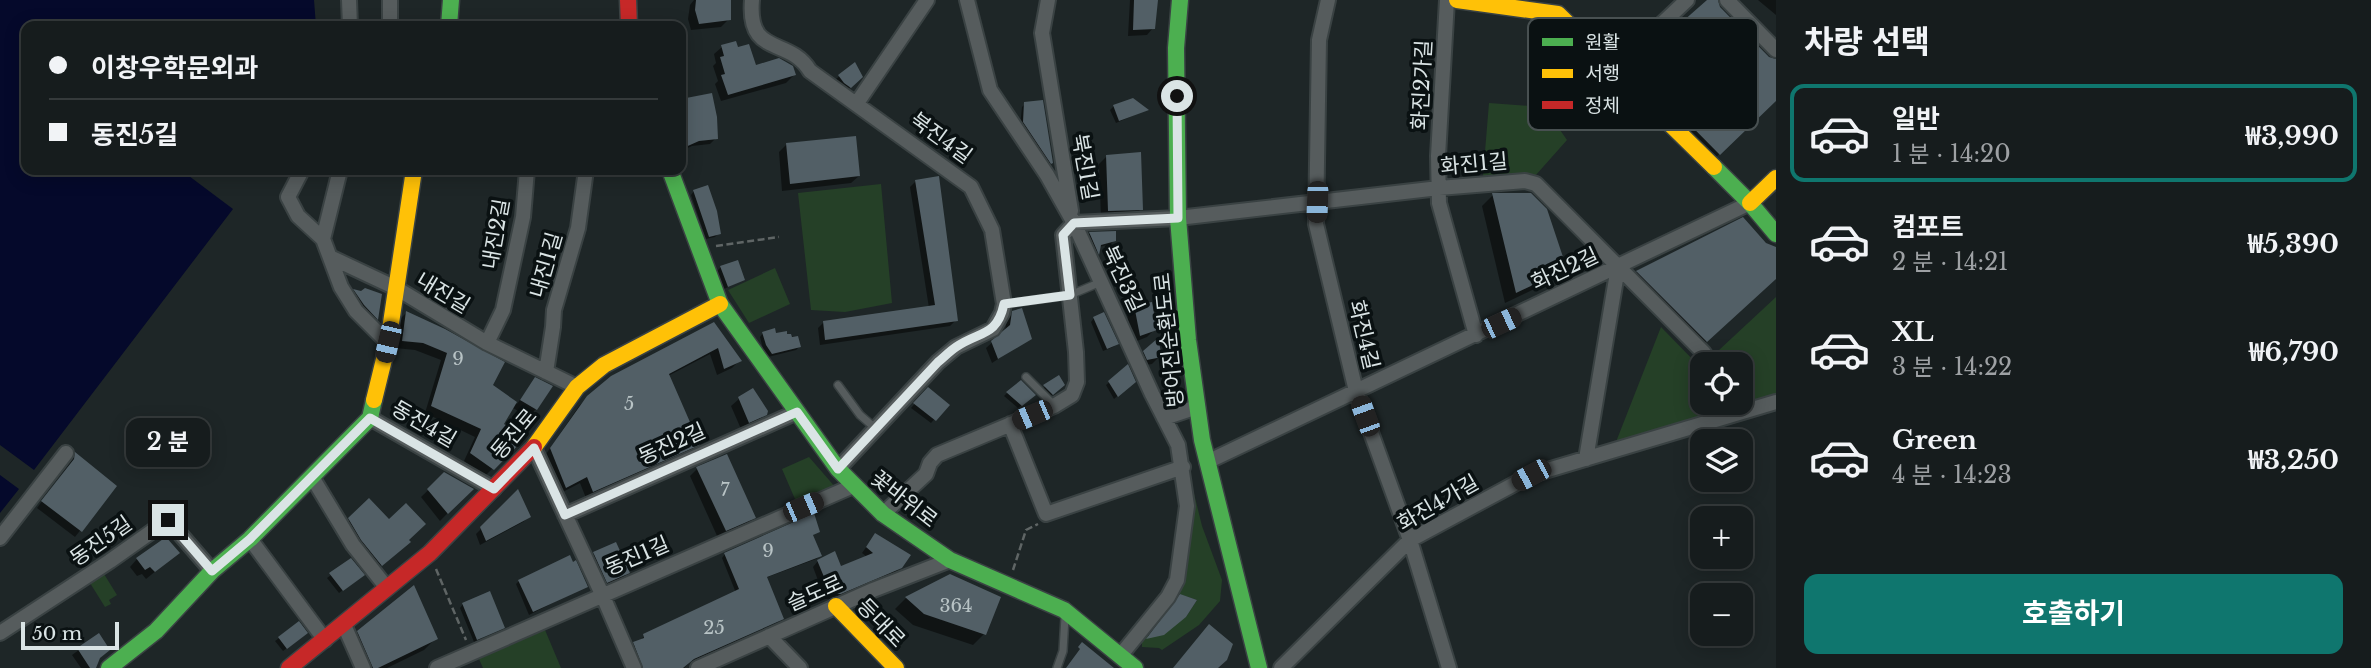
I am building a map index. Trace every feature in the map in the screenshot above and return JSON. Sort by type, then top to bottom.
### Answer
[{"type":"street","points":[[349,0],[350,21]]},
{"type":"street","points":[[390,0],[390,21]]},
{"type":"street","points":[[449,21],[451,0]]},
{"type":"street","points":[[628,0],[629,21]]},
{"type":"street","name":"북진4길","points":[[752,0],[751,18],[754,30],[776,48],[790,52],[806,64],[810,71],[971,187],[992,229],[1004,304]]},
{"type":"street","points":[[857,103],[927,0]]},
{"type":"street","name":"북진3길","points":[[967,0],[990,90],[1047,175],[1074,223],[1178,444],[1187,506],[1177,580],[1168,597],[1120,656]]},
{"type":"street","name":"북진1길","points":[[883,514],[926,474],[937,455],[1054,405],[1072,395],[1077,382],[1063,235],[1074,223],[1042,33],[1048,0]]},
{"type":"street","name":"방어진순환도로","points":[[1180,0],[1176,48],[1178,218],[1188,340],[1207,462],[1259,668]]},
{"type":"street","name":"화진4길","points":[[1328,0],[1320,40],[1316,224],[1356,391],[1409,540],[1449,668]]},
{"type":"street","name":"화진2가길","points":[[1447,0],[1438,156],[1439,203],[1476,335]]},
{"type":"street","points":[[1457,0],[1559,7]]},
{"type":"street","points":[[1668,18],[1687,0]]},
{"type":"street","points":[[1727,0],[1745,18]]},
{"type":"street","points":[[1758,32],[1776,50]]},
{"type":"street","points":[[1677,130],[1750,203],[1776,234]]},
{"type":"street","points":[[299,175],[288,197],[298,216],[323,239],[341,287],[356,311],[388,342]]},
{"type":"street","points":[[323,239],[339,175]]},
{"type":"street","name":"내진길","points":[[413,175],[396,288],[487,343],[577,387]]},
{"type":"street","name":"내진2길","points":[[487,343],[503,310],[523,217],[527,175]]},
{"type":"street","name":"내진1길","points":[[546,372],[554,327],[554,310],[578,228],[585,175]]},
{"type":"street","name":"꽃바위로","points":[[672,175],[720,304],[838,469],[853,485],[883,514],[950,560],[1064,610],[1135,668]]},
{"type":"street","points":[[1750,203],[1776,178]]},
{"type":"street","name":"화진1길","points":[[1074,223],[1178,218],[1439,188],[1525,181],[1536,184],[1703,352]]},
{"type":"street","name":"화진2길","points":[[1207,462],[1750,203]]},
{"type":"street","points":[[330,257],[396,288]]},
{"type":"street","points":[[1586,459],[1618,267]]},
{"type":"street","name":"동진4길","points":[[109,668],[156,631],[212,571],[250,539],[370,418],[388,342],[396,288]]},
{"type":"street","name":"동진로","points":[[289,668],[429,553],[534,448],[577,387],[604,365],[720,304]]},
{"type":"street","points":[[838,469],[956,347],[993,328],[1004,304]]},
{"type":"street","name":"화진4가길","points":[[1281,668],[1409,540],[1531,475],[1776,402]]},
{"type":"street","points":[[1164,418],[1197,407]]},
{"type":"street","name":"동진2길","points":[[565,515],[797,412]]},
{"type":"street","name":"동진4길","points":[[370,418],[494,489]]},
{"type":"street","points":[[1010,424],[1046,514],[1183,467]]},
{"type":"street","points":[[534,448],[634,668]]},
{"type":"street","points":[[0,538],[66,453]]},
{"type":"street","points":[[312,477],[353,545],[387,588]]},
{"type":"street","name":"동진1길","points":[[437,668],[853,485]]},
{"type":"street","name":"동진5길","points":[[0,633],[110,562],[168,520],[212,571]]},
{"type":"street","points":[[250,539],[325,639]]},
{"type":"street","name":"슬도로","points":[[698,668],[836,606],[950,560]]},
{"type":"street","name":"등대로","points":[[836,606],[896,668]]},
{"type":"street","points":[[344,625],[363,668]]},
{"type":"street","points":[[769,636],[800,668]]},
{"type":"lane","points":[[1004,304],[1070,295],[1101,282]]},
{"type":"lane","points":[[1026,377],[1054,405]]},
{"type":"lane","points":[[838,385],[860,415],[876,429]]},
{"type":"lane","points":[[1057,668],[1066,630],[1064,610]]},
{"type":"path","points":[[698,249],[779,237]]},
{"type":"path","points":[[1008,585],[1026,530],[1045,520],[1046,514]]},
{"type":"path","points":[[429,553],[471,653]]},
{"type":"green space","points":[[1489,103],[1528,106],[1528,130],[1560,130],[1567,140],[1535,176],[1483,176]]},
{"type":"green space","points":[[881,184],[892,303],[845,312],[811,310],[798,193]]},
{"type":"green space","points":[[775,268],[790,304],[749,323],[728,290]]},
{"type":"green space","points":[[1776,297],[1776,395],[1753,402],[1753,352],[1717,352]]},
{"type":"green space","points":[[1661,327],[1690,357],[1690,415],[1714,415],[1614,447]]},
{"type":"green space","points":[[809,457],[836,488],[798,506],[782,469]]},
{"type":"green space","points":[[1187,465],[1202,526],[1222,580],[1220,601],[1199,625],[1162,650],[1142,647],[1146,632],[1149,638],[1186,617],[1197,600],[1179,594]]},
{"type":"green space","points":[[104,574],[117,595],[109,600],[111,604],[105,607],[90,583]]},
{"type":"green space","points":[[545,630],[561,668],[483,668],[479,659]]},
{"type":"water","points":[[0,0],[314,0],[316,21],[21,21],[21,175],[188,175],[233,209],[34,470],[0,445]]},
{"type":"water","points":[[0,475],[19,489],[0,513]]},
{"type":"building","points":[[696,0],[731,0],[731,20],[699,24],[695,10]]},
{"type":"building","points":[[1134,0],[1158,0],[1155,29],[1133,30]]},
{"type":"building","points":[[1707,0],[1718,0],[1720,7],[1731,18],[1687,18]]},
{"type":"building","points":[[736,41],[738,47],[749,44],[756,65],[779,58],[793,66],[796,75],[728,95],[721,75],[725,74],[720,57],[724,56],[721,45]]},
{"type":"building","points":[[1758,46],[1769,57],[1776,59],[1776,101],[1758,118]]},
{"type":"building","points":[[855,62],[863,77],[851,88],[838,75]]},
{"type":"building","points":[[712,93],[718,139],[699,141],[686,147],[686,98]]},
{"type":"building","points":[[1133,98],[1149,110],[1119,121],[1113,105]]},
{"type":"building","points":[[1043,100],[1053,163],[1051,164],[1023,122],[1024,102]]},
{"type":"building","points":[[1695,130],[1746,130],[1720,155]]},
{"type":"building","points":[[856,136],[860,176],[790,184],[786,143]]},
{"type":"building","points":[[1141,152],[1143,210],[1108,211],[1106,155]]},
{"type":"building","points":[[939,176],[958,321],[825,340],[823,321],[935,305],[915,180]]},
{"type":"building","points":[[708,185],[721,234],[709,237],[693,190]]},
{"type":"building","points":[[1492,193],[1531,193],[1547,209],[1567,269],[1516,293]]},
{"type":"building","points":[[1743,217],[1766,243],[1776,247],[1776,279],[1707,342],[1636,271]]},
{"type":"building","points":[[1116,231],[1116,241],[1101,245],[1099,255],[1089,232]]},
{"type":"building","points":[[738,260],[745,280],[728,287],[720,266]]},
{"type":"building","points":[[365,288],[382,294],[378,320],[353,289],[361,291]]},
{"type":"building","points":[[1152,302],[1157,330],[1140,336],[1134,305]]},
{"type":"building","points":[[1022,308],[1032,339],[998,359],[991,341],[1010,325],[1012,311]]},
{"type":"building","points":[[406,311],[505,362],[493,385],[517,402],[504,424],[525,438],[494,470],[470,453],[481,429],[431,406],[447,353],[423,343],[402,341]]},
{"type":"building","points":[[1104,312],[1119,344],[1107,349],[1093,317]]},
{"type":"building","points":[[714,322],[742,361],[724,369],[718,348],[669,374],[700,445],[593,492],[587,477],[566,488],[550,448],[587,396],[611,376]]},
{"type":"building","points":[[775,328],[776,333],[787,331],[792,337],[798,336],[801,347],[772,354],[762,332]]},
{"type":"building","points":[[1158,338],[1162,357],[1147,360],[1143,351]]},
{"type":"building","points":[[1128,364],[1136,382],[1118,397],[1108,381]]},
{"type":"building","points":[[1059,375],[1065,385],[1053,395],[1043,385]]},
{"type":"building","points":[[535,377],[553,386],[537,410],[520,400]]},
{"type":"building","points":[[1021,380],[1036,395],[1022,406],[1006,392]]},
{"type":"building","points":[[928,387],[950,405],[936,421],[913,403]]},
{"type":"building","points":[[753,388],[768,411],[767,415],[749,423],[738,397]]},
{"type":"building","points":[[75,452],[117,486],[82,532],[41,501],[74,459]]},
{"type":"building","points":[[727,454],[756,518],[726,531],[696,467]]},
{"type":"building","points":[[444,472],[474,489],[448,514],[427,489]]},
{"type":"building","points":[[518,489],[531,517],[486,541],[480,527]]},
{"type":"building","points":[[369,498],[389,519],[406,503],[426,524],[409,540],[411,542],[382,566],[361,540],[348,518]]},
{"type":"building","points":[[814,513],[820,532],[813,535],[822,556],[767,577],[784,619],[694,659],[683,668],[643,668],[633,642],[644,638],[643,634],[739,589],[724,553]]},
{"type":"building","points":[[875,533],[911,555],[902,568],[841,594],[831,594],[817,560],[835,551],[841,566],[873,553],[866,547]]},
{"type":"building","points":[[166,537],[180,553],[155,572],[150,567],[145,570],[136,558]]},
{"type":"building","points":[[616,542],[630,573],[607,583],[593,552]]},
{"type":"building","points":[[570,555],[573,562],[576,560],[588,587],[533,612],[518,580]]},
{"type":"building","points":[[351,558],[365,575],[343,591],[329,573]]},
{"type":"building","points":[[950,574],[1001,597],[986,635],[924,614],[905,597]]},
{"type":"building","points":[[414,585],[438,639],[373,668],[357,631]]},
{"type":"building","points":[[490,591],[505,628],[477,640],[462,603]]},
{"type":"building","points":[[1180,594],[1197,600],[1186,617],[1164,635],[1146,639]]},
{"type":"building","points":[[299,621],[308,633],[287,649],[278,637]]},
{"type":"building","points":[[1209,624],[1233,644],[1227,660],[1218,668],[1173,668]]},
{"type":"building","points":[[99,633],[110,650],[100,658],[96,668],[90,668],[77,648]]},
{"type":"building","points":[[1082,642],[1114,668],[1066,668]]},
{"type":"traffic: fast","points":[[449,21],[451,0]]},
{"type":"traffic: fast","points":[[1180,0],[1176,48],[1178,218],[1188,340],[1202,440],[1259,668]]},
{"type":"traffic: fast","points":[[1714,167],[1776,234]]},
{"type":"traffic: fast","points":[[672,175],[720,304],[838,469],[883,514],[950,560],[1064,610],[1135,668]]},
{"type":"traffic: fast","points":[[109,668],[156,631],[212,571],[250,539],[370,418],[374,400]]},
{"type":"traffic: slow","points":[[1457,0],[1558,14],[1562,18]]},
{"type":"traffic: slow","points":[[1676,130],[1714,167]]},
{"type":"traffic: slow","points":[[374,400],[388,343],[413,175]]},
{"type":"traffic: slow","points":[[1750,203],[1776,178]]},
{"type":"traffic: slow","points":[[534,447],[577,387],[604,365],[720,304]]},
{"type":"traffic: slow","points":[[836,606],[896,668]]},
{"type":"traffic: jam","points":[[628,0],[629,21]]},
{"type":"traffic: jam","points":[[289,668],[430,553],[534,447]]},
{"type":"route","points":[[168,520],[212,571],[250,539],[370,418],[494,489],[534,448],[565,515],[797,412],[838,469],[938,362],[956,347],[993,328],[1004,304],[1070,295],[1063,235],[1074,223],[1178,218],[1177,96]]}]
